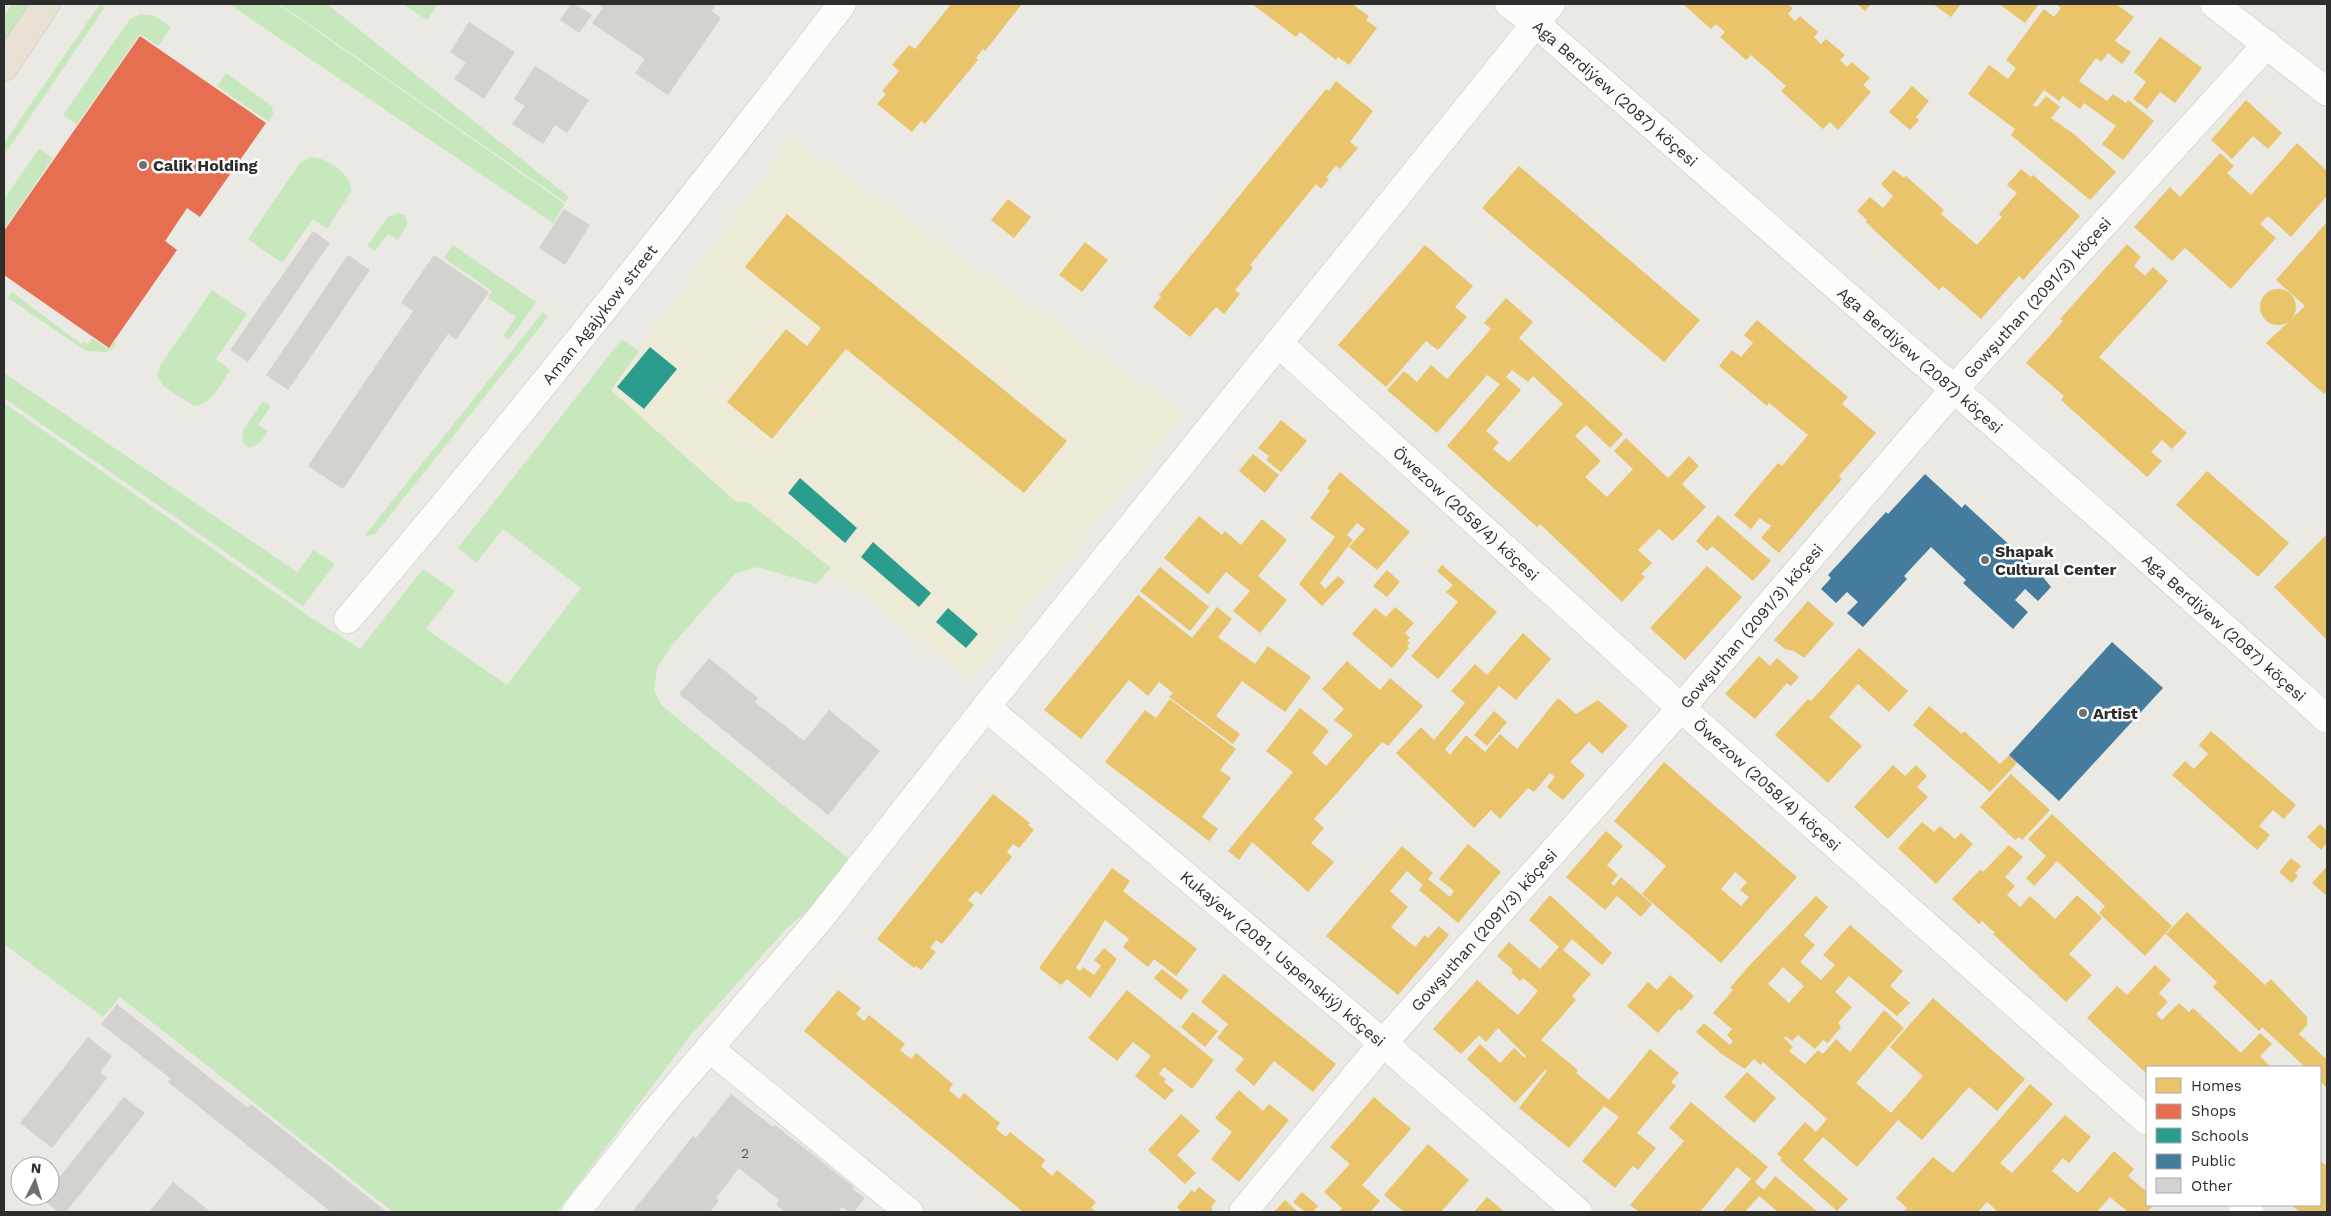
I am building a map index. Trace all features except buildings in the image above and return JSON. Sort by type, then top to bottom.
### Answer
[{"type":"highway","points":[[4,66],[46,4]]},
{"type":"street","name":"Aman Agajykow street","points":[[348,619],[610,302],[714,172],[842,4]]},
{"type":"street","name":"Aga Berdiýew (2087) köçesi","points":[[1509,4],[1543,13],[1954,389],[2327,719]]},
{"type":"street","points":[[2214,4],[2327,92]]},
{"type":"street","points":[[576,1212],[709,1048],[818,922],[986,707],[1543,13]]},
{"type":"street","name":"Gowşuthan (2091/3) köçesi","points":[[1243,1212],[1383,1043],[1681,708],[1954,389],[2267,44]]},
{"type":"street","name":"Öwezow (2058/4) köçesi","points":[[1278,343],[1681,708],[2146,1120]]},
{"type":"street","name":"Kukaýew (2081, Uspenskiý) köçesi","points":[[986,707],[1383,1043],[1578,1212]]},
{"type":"street","points":[[709,1048],[909,1212]]},
{"type":"shaded area","points":[[792,138],[1186,414],[970,680],[747,506],[735,503],[607,392]]},
{"type":"green space","points":[[12,4],[34,4],[4,48],[4,16]]},
{"type":"green space","points":[[100,4],[105,7],[4,155],[4,143]]},
{"type":"green space","points":[[229,4],[278,4],[565,204],[553,223]]},
{"type":"green space","points":[[280,4],[327,4],[569,197],[565,202]]},
{"type":"green space","points":[[403,4],[438,4],[427,20]]},
{"type":"green space","points":[[140,14],[155,16],[171,27],[158,46],[140,34],[77,124],[63,115],[130,19]]},
{"type":"green space","points":[[226,73],[272,106],[273,114],[269,122],[217,86]]},
{"type":"green space","points":[[39,149],[53,158],[4,229],[4,199]]},
{"type":"green space","points":[[310,157],[331,163],[343,173],[348,179],[351,192],[327,229],[313,219],[282,263],[248,239],[300,163]]},
{"type":"green space","points":[[398,213],[405,215],[407,224],[398,240],[388,234],[375,251],[367,246],[388,217]]},
{"type":"green space","points":[[453,245],[536,302],[509,340],[503,336],[516,317],[488,298],[492,291],[444,258]]},
{"type":"green space","points":[[212,290],[247,314],[216,359],[230,370],[211,398],[200,405],[194,406],[163,386],[157,375],[160,366]]},
{"type":"green space","points":[[12,292],[81,344],[83,342],[87,345],[92,338],[108,349],[114,342],[116,344],[112,350],[105,352],[86,351],[8,298]]},
{"type":"green space","points":[[543,312],[548,317],[375,534],[365,537],[366,534]]},
{"type":"green space","points":[[622,339],[639,351],[611,390],[735,501],[749,503],[831,568],[816,584],[757,567],[735,574],[672,645],[657,668],[654,690],[661,705],[849,859],[817,902],[785,930],[690,1036],[557,1212],[393,1212],[120,997],[103,1017],[4,944],[4,403],[310,617],[360,649],[423,569],[455,591],[426,629],[507,685],[581,588],[503,529],[476,563],[458,548]]},
{"type":"green space","points":[[4,373],[297,572],[314,550],[335,564],[303,606],[4,398]]},
{"type":"green space","points":[[263,401],[271,406],[258,425],[268,431],[257,444],[247,447],[242,441],[243,430]]},
{"type":"place","name":"Calik Holding","points":[[143,165]]},
{"type":"place","name":"Shapak Cultural Center","points":[[1985,560]]},
{"type":"place","name":"Artist","points":[[2083,713]]}]
